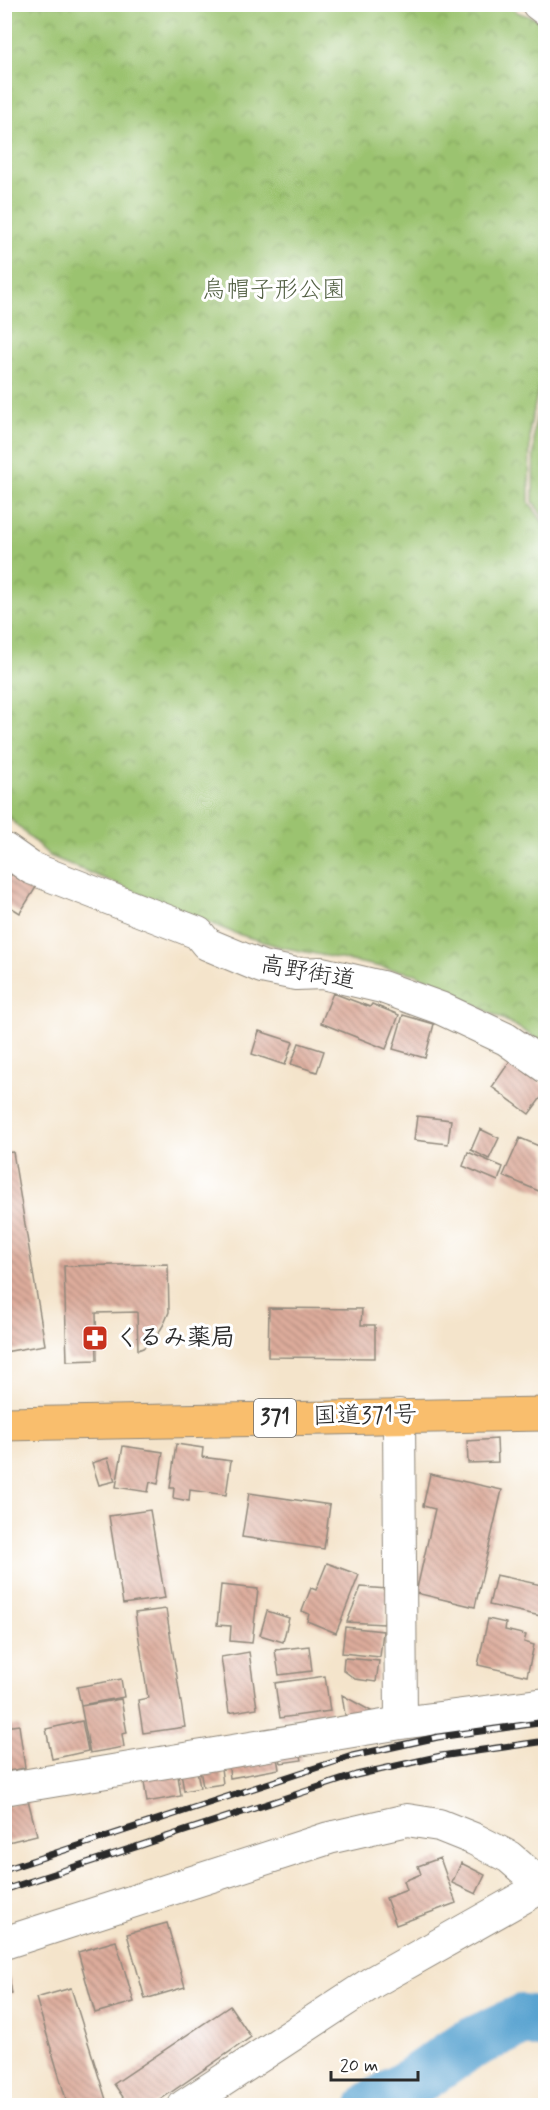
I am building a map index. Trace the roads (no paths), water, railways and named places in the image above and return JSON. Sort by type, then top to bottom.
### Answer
[{"type":"highway","name":"国道371号","points":[[4,1424],[546,1414]]},
{"type":"street","points":[[538,4],[546,10]]},
{"type":"street","name":"高野街道","points":[[4,849],[31,868],[198,933],[207,944],[262,967],[296,974],[322,973],[382,987],[440,1008],[506,1039],[546,1067]]},
{"type":"street","points":[[399,1416],[401,1724]]},
{"type":"street","points":[[4,1789],[401,1724],[546,1704]]},
{"type":"street","points":[[4,1943],[330,1838],[407,1820],[440,1825],[474,1839],[509,1857],[544,1888],[373,1982],[184,2106]]},
{"type":"waterway","points":[[373,2106],[466,2046],[522,2020],[546,2023]]},
{"type":"railway","points":[[4,1870],[352,1756],[438,1737],[546,1722]]},
{"type":"railway","points":[[4,1890],[356,1775],[441,1756],[546,1741]]},
{"type":"place","name":"くるみ薬局","points":[[95,1338]]},
{"type":"park label","name":"烏帽子形公園","points":[[274,290]]}]
